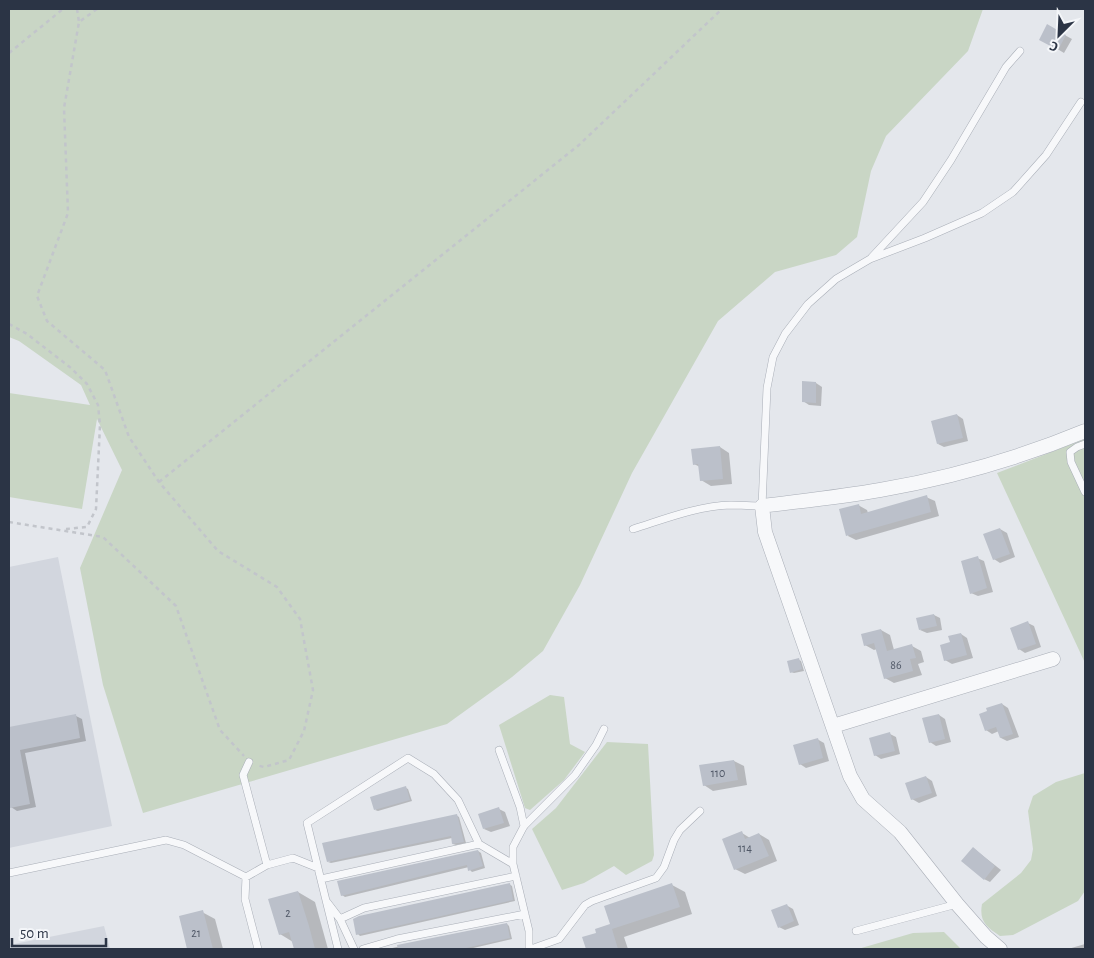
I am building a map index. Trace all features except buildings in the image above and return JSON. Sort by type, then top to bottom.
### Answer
[{"type":"street","points":[[1000,949],[986,937],[957,904],[900,832],[863,799],[850,776],[766,532],[762,506],[880,490],[918,482],[1028,453],[1085,431]]},
{"type":"street","points":[[833,726],[1053,659]]},
{"type":"lane","points":[[870,259],[923,202],[951,160],[1006,67],[1020,51]]},
{"type":"lane","points":[[633,529],[687,512],[708,508],[730,505],[762,506],[767,388],[773,357],[785,334],[808,304],[836,279],[870,259],[982,213],[1012,192],[1046,155],[1081,102]]},
{"type":"lane","points":[[1085,444],[1076,447],[1070,452],[1071,462],[1085,492]]},
{"type":"lane","points":[[604,729],[596,745],[575,775],[524,826],[513,847],[513,864],[530,931],[530,949],[559,939],[585,905],[592,901],[656,878],[664,867],[674,840],[680,830],[700,811]]},
{"type":"lane","points":[[499,750],[520,807],[524,826]]},
{"type":"lane","points":[[338,949],[307,823],[408,758],[434,774],[458,800],[479,844],[513,864]]},
{"type":"lane","points":[[249,762],[242,775],[267,865]]},
{"type":"lane","points":[[9,873],[166,840],[184,845],[246,877]]},
{"type":"lane","points":[[320,879],[479,844]]},
{"type":"lane","points":[[246,877],[267,865],[293,858],[318,868]]},
{"type":"lane","points":[[340,919],[364,908],[516,876]]},
{"type":"lane","points":[[246,877],[245,899],[258,949]]},
{"type":"lane","points":[[325,898],[340,919],[354,949]]},
{"type":"lane","points":[[856,931],[957,904]]},
{"type":"lane","points":[[363,949],[397,939],[525,914]]},
{"type":"path","points":[[9,53],[63,9]]},
{"type":"path","points":[[9,522],[103,538],[176,606],[220,730],[249,762],[264,767],[289,760],[304,731],[312,690],[300,619],[277,587],[218,551],[160,482],[129,437],[105,370],[47,322],[37,296],[68,213],[64,108],[79,22],[77,9]]},
{"type":"path","points":[[79,22],[97,9]]},
{"type":"path","points":[[160,482],[579,146],[722,9]]},
{"type":"path","points":[[9,324],[27,334],[71,368],[86,384],[98,405],[100,426],[96,510],[87,527],[62,530]]},
{"type":"shaded area","points":[[58,557],[112,826],[9,848],[9,567]]},
{"type":"shaded area","points":[[104,926],[110,949],[9,949],[9,945]]},
{"type":"green space","points":[[9,9],[983,9],[968,51],[886,136],[871,171],[857,237],[836,255],[775,272],[718,321],[632,473],[580,585],[543,651],[512,677],[447,724],[143,813],[103,685],[80,568],[122,470],[97,419],[82,509],[9,497],[9,393],[90,405],[81,385],[19,341],[9,337]]},
{"type":"green space","points":[[1085,439],[1085,663],[997,473]]},
{"type":"green space","points":[[550,695],[564,697],[570,744],[585,752],[564,780],[530,810],[525,808],[499,725]]},
{"type":"green space","points":[[607,742],[648,744],[654,855],[652,861],[626,875],[614,866],[584,883],[562,890],[532,829],[556,808]]},
{"type":"green space","points":[[1085,773],[1085,891],[1078,901],[1013,935],[1000,936],[985,923],[981,910],[982,904],[1021,873],[1031,860],[1033,849],[1028,811],[1033,796],[1056,782]]},
{"type":"green space","points":[[944,932],[961,949],[858,949],[913,933]]}]
